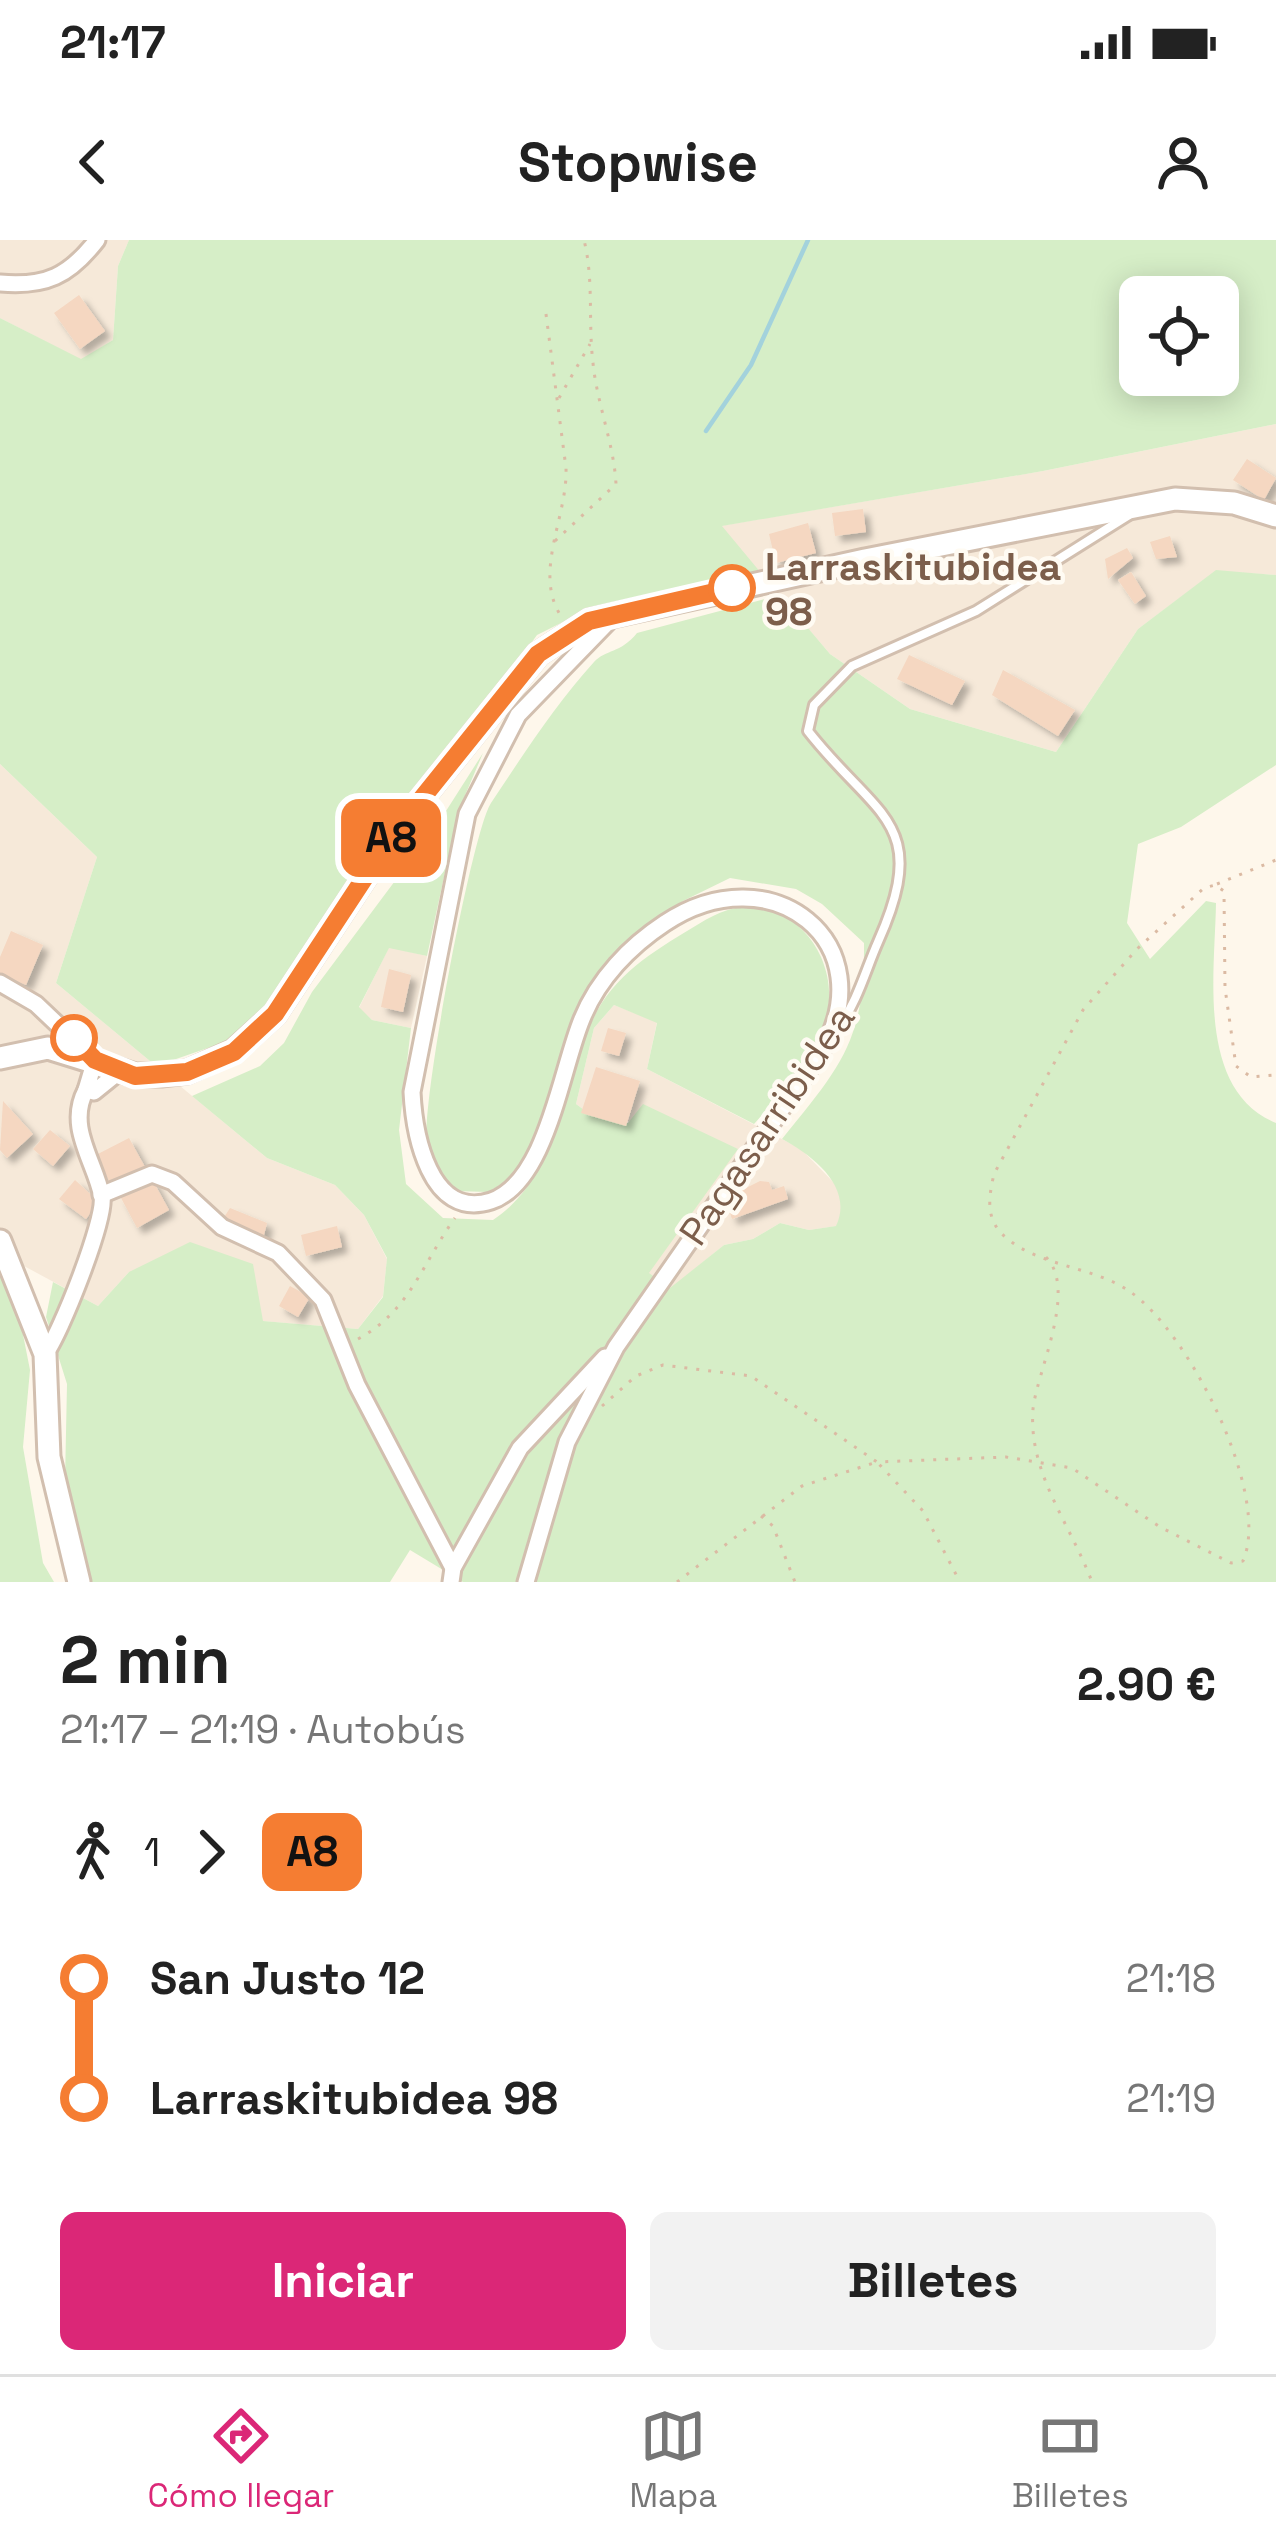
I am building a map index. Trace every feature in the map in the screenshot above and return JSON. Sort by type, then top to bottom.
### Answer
[{"type":"street","points":[[0,283],[44,284],[74,269],[97,240]]},
{"type":"street","points":[[0,1058],[48,1048],[135,1076],[187,1072],[234,1052],[265,1024],[394,833],[538,654],[572,630],[616,614],[1146,505],[1204,500],[1276,516]]},
{"type":"street","points":[[616,614],[518,715],[467,814],[412,1092],[413,1124],[425,1167],[440,1187],[464,1201],[487,1202],[514,1189],[531,1168],[584,1015],[606,977],[636,944],[697,904],[727,895],[759,896],[790,908],[812,925],[830,949],[839,979],[832,1034]]},
{"type":"street","points":[[0,983],[36,1004],[95,1060]]},
{"type":"street","name":"Pagasarribidea","points":[[526,1582],[578,1416],[616,1347],[832,1034]]},
{"type":"street","points":[[45,1354],[102,1210],[79,1127],[79,1103],[95,1060]]},
{"type":"street","points":[[86,1090],[94,1092],[120,1071]]},
{"type":"street","points":[[101,1195],[152,1174],[173,1182],[222,1227],[278,1253],[299,1272],[334,1315],[357,1385],[452,1575]]},
{"type":"street","points":[[0,1240],[45,1354],[49,1456],[79,1582]]},
{"type":"street","points":[[452,1575],[520,1448],[616,1347]]},
{"type":"lane","name":"Pagasarribidea","points":[[832,1034],[845,1017],[893,908],[903,858],[897,837],[872,800],[808,731],[814,705],[852,666],[976,611],[1146,505]]},
{"type":"path","points":[[555,541],[616,484],[590,343],[591,267],[584,240]]},
{"type":"path","points":[[546,314],[567,489],[555,541],[552,603],[572,630]]},
{"type":"path","points":[[559,398],[590,343]]},
{"type":"path","points":[[676,1582],[802,1486],[878,1462],[1034,1460],[1072,1468],[1160,1527],[1231,1563],[1243,1561],[1252,1540],[1229,1435],[1153,1310],[1128,1290],[1012,1243],[994,1225],[988,1203],[994,1174],[1083,1010],[1137,949],[1204,888],[1276,860]]},
{"type":"path","points":[[1215,885],[1224,891],[1227,908],[1225,988],[1236,1066],[1251,1077],[1276,1075]]},
{"type":"path","points":[[343,1344],[392,1316],[431,1264],[464,1201]]},
{"type":"path","points":[[1043,1254],[1056,1275],[1053,1342],[1034,1403],[1034,1460],[1075,1536],[1092,1582]]},
{"type":"path","points":[[578,1416],[604,1406],[636,1376],[663,1364],[712,1367],[751,1376],[878,1462],[923,1511],[959,1582]]},
{"type":"path","points":[[760,1515],[773,1526],[795,1582]]},
{"type":"shaded area","points":[[0,240],[129,240],[118,266],[113,340],[81,360],[0,318]]},
{"type":"shaded area","points":[[1276,424],[1276,575],[1216,571],[1138,629],[1056,752],[910,709],[830,654],[720,526],[1043,471]]},
{"type":"shaded area","points":[[0,764],[97,857],[56,983],[267,1158],[335,1185],[364,1215],[387,1259],[383,1296],[358,1329],[262,1321],[129,1272],[98,1306],[0,1253]]},
{"type":"shaded area","points":[[389,947],[427,956],[411,1028],[372,1020],[359,1008]]},
{"type":"shaded area","points":[[614,1005],[657,1022],[647,1069],[801,1149],[840,1189],[843,1211],[837,1226],[809,1230],[780,1223],[753,1239],[724,1245],[670,1289],[648,1273],[737,1149],[694,1132],[591,1115],[576,1104],[594,1028]]},
{"type":"green space","points":[[129,240],[1276,240],[1276,424],[1043,471],[722,526],[761,573],[587,610],[537,635],[266,1009],[225,1042],[156,1066],[56,983],[97,857],[0,764],[0,318],[81,359],[113,340],[118,266]]},
{"type":"green space","points":[[1216,570],[1276,575],[1276,765],[1181,827],[1138,844],[1127,923],[1150,959],[1206,901],[1216,903],[1213,995],[1222,1057],[1233,1085],[1250,1107],[1276,1123],[1276,1582],[463,1582],[410,1550],[390,1582],[90,1582],[65,1481],[67,1384],[46,1317],[53,1282],[98,1306],[129,1272],[190,1242],[253,1264],[263,1321],[358,1329],[383,1297],[387,1258],[364,1215],[335,1185],[267,1158],[192,1096],[260,1066],[284,1043],[312,992],[439,822],[483,753],[458,812],[427,956],[389,948],[359,1007],[372,1020],[411,1028],[399,1130],[406,1184],[443,1218],[493,1220],[515,1201],[545,1155],[601,1004],[648,956],[713,916],[754,907],[791,921],[821,957],[829,1005],[824,1027],[801,1068],[754,1124],[647,1069],[657,1023],[614,1005],[594,1028],[576,1104],[591,1115],[628,1123],[643,1104],[738,1149],[649,1273],[670,1288],[724,1245],[753,1239],[780,1223],[809,1230],[836,1226],[840,1199],[835,1186],[818,1164],[782,1139],[846,1050],[860,1005],[864,943],[822,904],[796,889],[730,878],[683,901],[618,950],[589,988],[534,1147],[514,1177],[488,1192],[455,1191],[431,1156],[427,1120],[439,1028],[472,864],[491,803],[566,695],[599,658],[637,633],[780,595],[830,654],[910,709],[1056,752],[1138,629]]},
{"type":"green space","points":[[0,1263],[15,1294],[30,1370],[23,1447],[43,1563],[54,1582],[0,1582]]},
{"type":"building","points":[[79,295],[105,331],[80,349],[54,313]]},
{"type":"building","points":[[1247,459],[1276,478],[1264,500],[1233,480]]},
{"type":"building","points":[[863,509],[866,532],[835,536],[832,513]]},
{"type":"building","points":[[808,523],[816,553],[776,563],[769,534]]},
{"type":"building","points":[[1170,536],[1177,557],[1156,559],[1150,542]]},
{"type":"building","points":[[1127,548],[1133,558],[1108,579],[1105,559]]},
{"type":"building","points":[[1131,572],[1146,596],[1135,604],[1118,580]]},
{"type":"building","points":[[909,655],[965,681],[952,705],[897,679]]},
{"type":"building","points":[[1003,670],[1075,710],[1058,736],[992,695]]},
{"type":"building","points":[[11,931],[43,945],[26,985],[0,974],[0,957]]},
{"type":"building","points":[[389,969],[411,975],[403,1012],[381,1007]]},
{"type":"building","points":[[608,1028],[626,1033],[619,1056],[601,1051]]},
{"type":"building","points":[[596,1067],[640,1081],[626,1126],[581,1113]]},
{"type":"building","points":[[3,1101],[33,1134],[7,1158],[0,1150]]},
{"type":"building","points":[[50,1130],[70,1146],[53,1166],[33,1149]]},
{"type":"building","points":[[129,1138],[145,1167],[111,1185],[96,1155]]},
{"type":"building","points":[[152,1179],[169,1210],[137,1228],[120,1196]]},
{"type":"building","points":[[75,1180],[99,1202],[86,1219],[59,1199]]},
{"type":"building","points":[[760,1181],[769,1182],[772,1190],[784,1186],[788,1199],[732,1219],[729,1210],[737,1208],[732,1195]]},
{"type":"building","points":[[230,1208],[267,1223],[263,1239],[221,1222]]},
{"type":"building","points":[[337,1226],[342,1247],[306,1256],[301,1235]]},
{"type":"building","points":[[290,1286],[310,1297],[298,1317],[279,1306]]},
{"type":"waterway","points":[[706,431],[751,365],[808,240]]},
{"type":"bus line","name":"A8","points":[[74,1038],[95,1060],[135,1076],[187,1072],[234,1052],[275,1014],[394,833],[538,654],[589,621],[732,588]]},
{"type":"place","name":"Larraskitubidea 98","points":[[732,588]]}]
